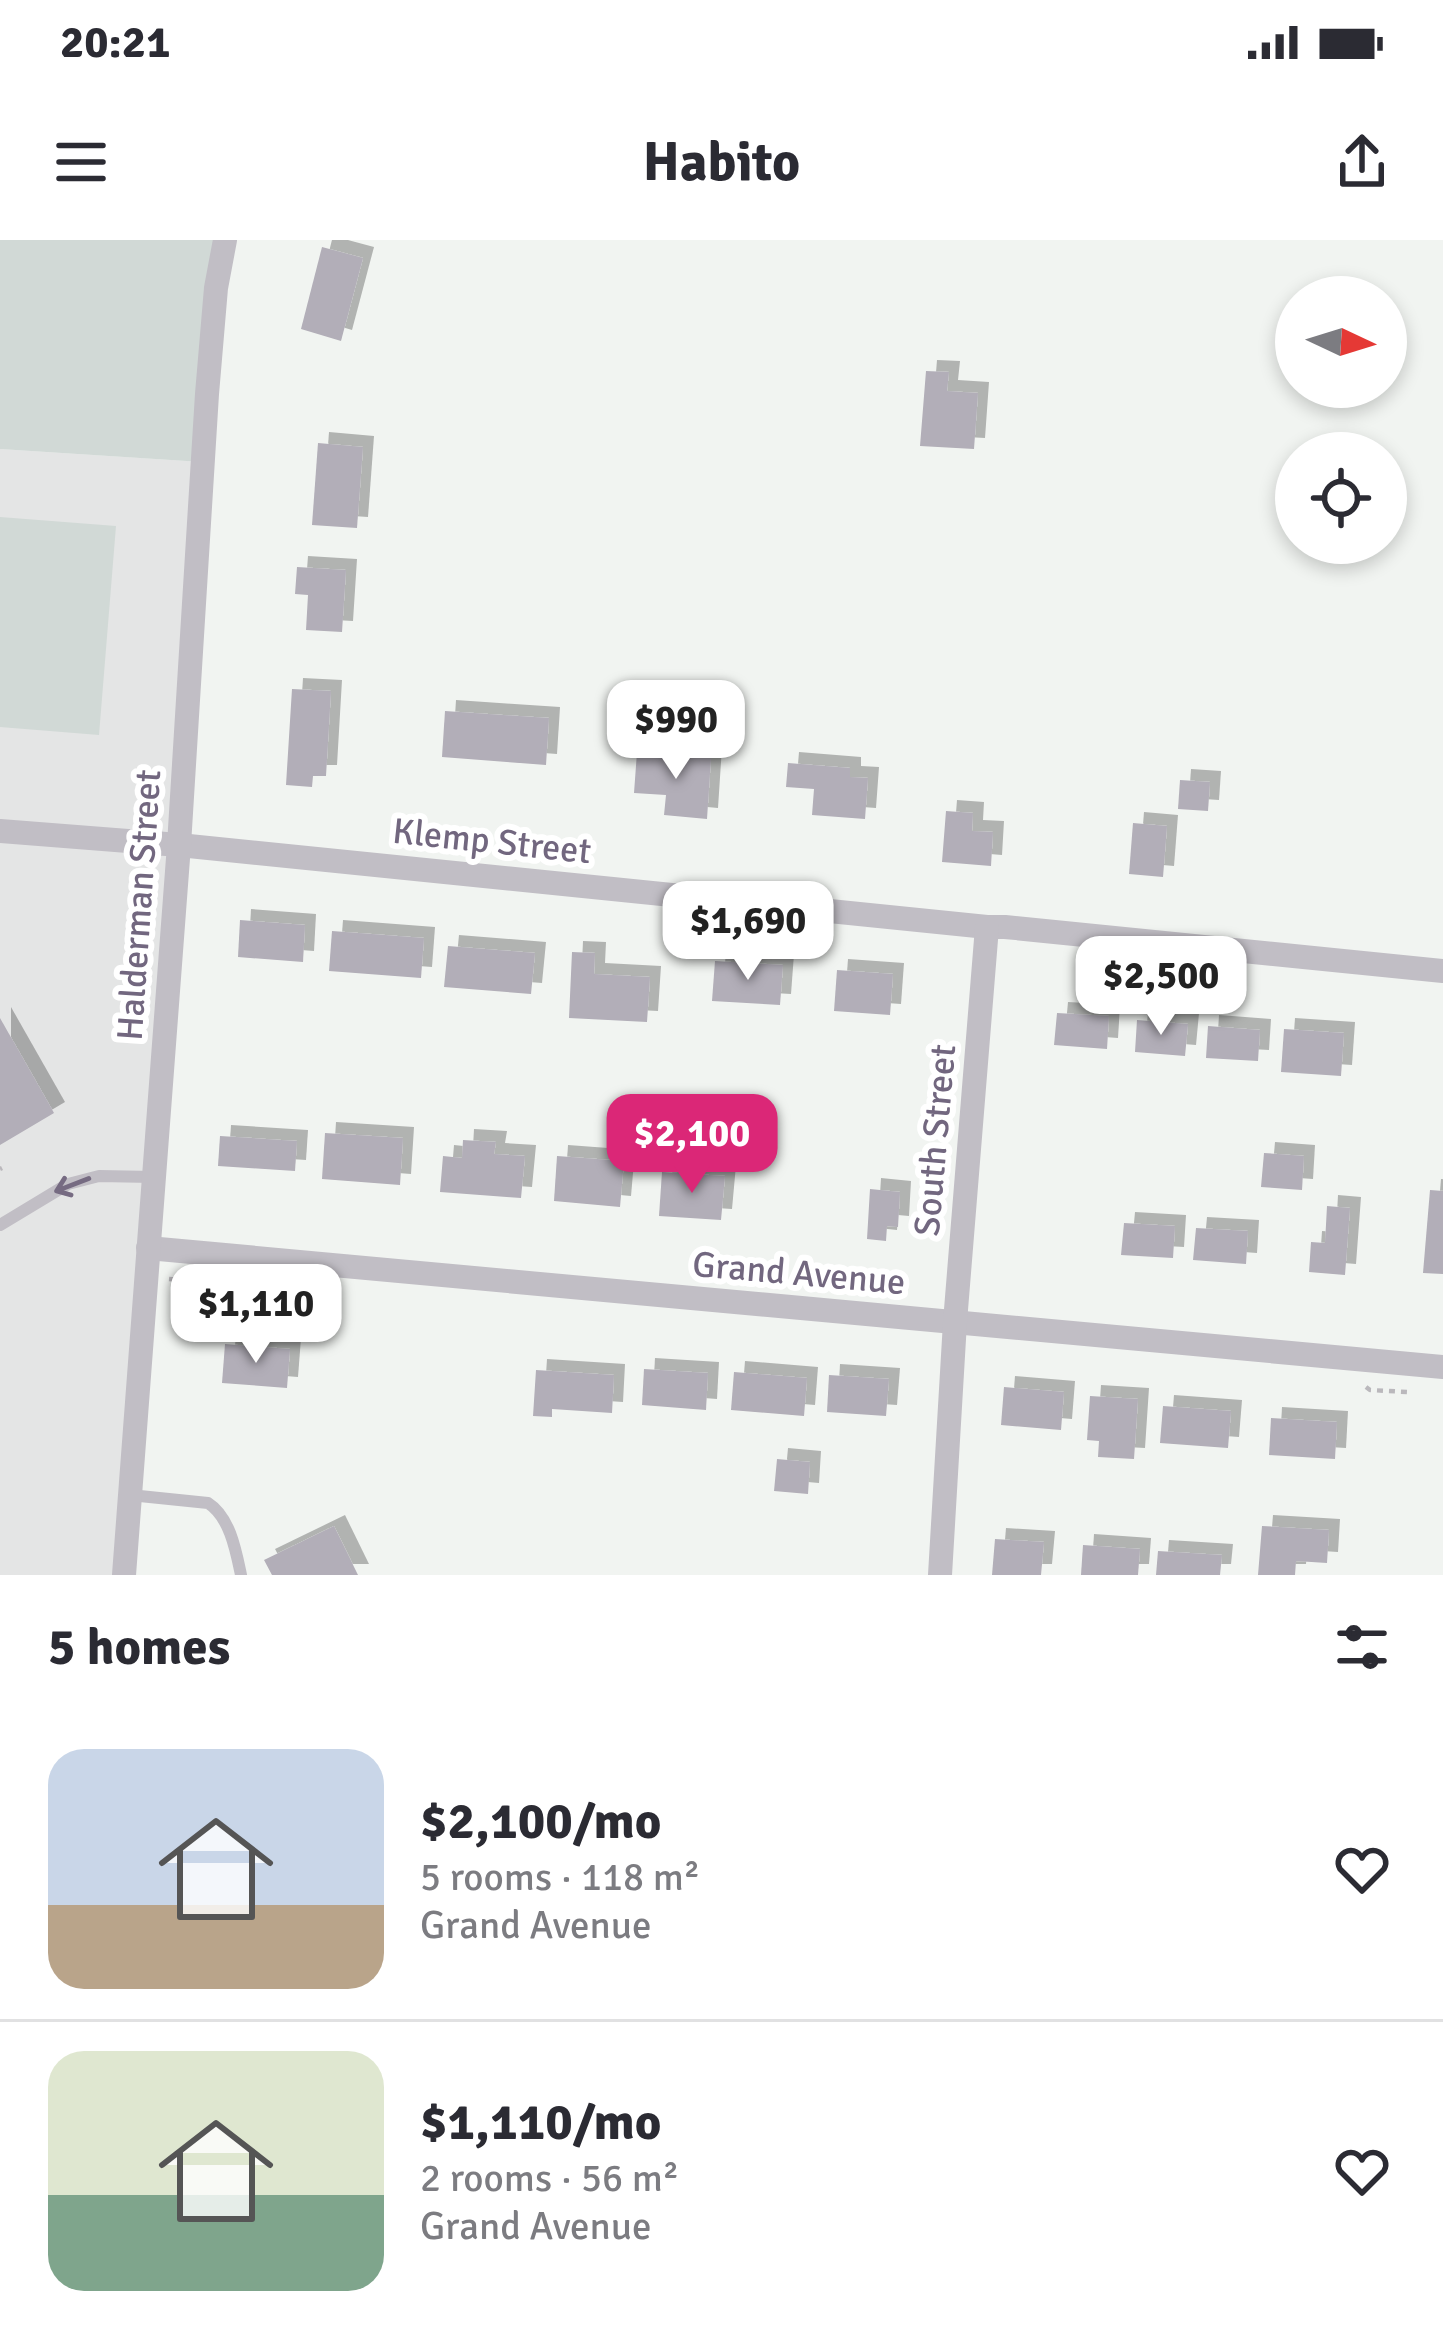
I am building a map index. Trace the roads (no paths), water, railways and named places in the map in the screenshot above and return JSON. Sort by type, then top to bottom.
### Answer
[{"type":"street","name":"Halderman Street","points":[[124,1575],[179,844],[207,394],[226,242]]},
{"type":"street","points":[[0,831],[179,844]]},
{"type":"street","name":"Klemp Street","points":[[179,844],[1443,970]]},
{"type":"street","name":"South Street","points":[[940,1575],[987,927]]},
{"type":"street","name":"Grand Avenue","points":[[148,1248],[1443,1367]]},
{"type":"lane","points":[[0,1225],[68,1184],[99,1176],[153,1178]]},
{"type":"lane","points":[[130,1495],[208,1503],[216,1508],[229,1530],[241,1575]]}]
